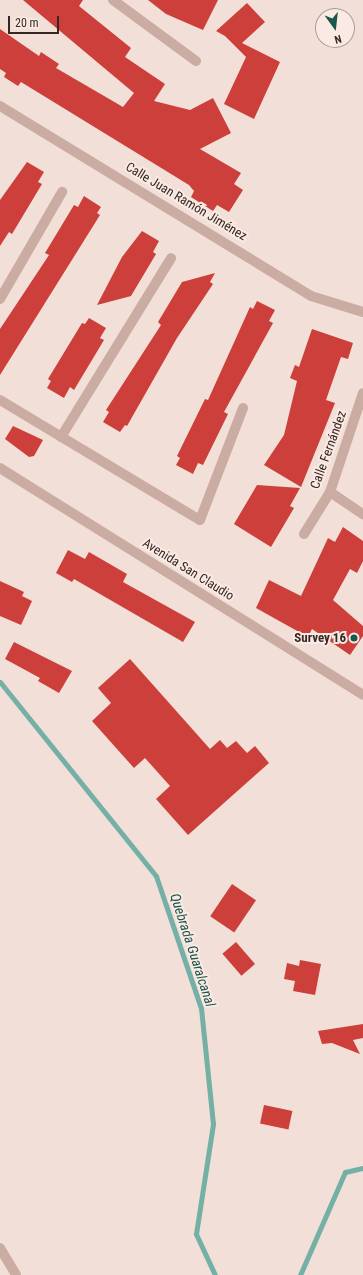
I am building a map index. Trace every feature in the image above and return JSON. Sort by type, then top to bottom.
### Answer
[{"type":"street","points":[[113,0],[196,61]]},
{"type":"street","name":"Calle Juan Ramón Jiménez","points":[[0,106],[311,296],[363,312]]},
{"type":"street","points":[[0,299],[62,192]]},
{"type":"street","points":[[61,437],[171,258]]},
{"type":"street","name":"Calle Fernández","points":[[304,534],[330,492],[363,393]]},
{"type":"street","points":[[2,405],[61,437],[200,520],[243,408]]},
{"type":"street","name":"Avenida San Claudio","points":[[0,468],[363,695]]},
{"type":"street","points":[[330,492],[363,514]]},
{"type":"street","points":[[0,1248],[16,1275]]},
{"type":"building","points":[[23,0],[83,0],[79,6],[131,48],[125,57],[165,84],[154,101],[190,110],[213,98],[231,133],[200,149],[241,173],[234,184],[243,190],[229,212],[217,205],[213,211],[191,197],[194,191],[189,185],[21,82],[18,86],[4,77],[6,73],[0,69],[0,29],[39,56],[41,52],[59,64],[56,68],[123,107],[134,93]]},
{"type":"building","points":[[148,0],[218,0],[203,30],[166,14]]},
{"type":"building","points":[[247,3],[265,22],[242,43],[280,62],[254,119],[224,104],[246,57],[225,36],[216,31]]},
{"type":"building","points":[[27,162],[44,172],[38,182],[42,184],[12,234],[9,232],[0,246],[0,200]]},
{"type":"building","points":[[84,196],[101,207],[97,213],[100,215],[0,375],[0,329],[49,255],[45,253],[74,205],[78,207]]},
{"type":"building","points":[[142,231],[159,241],[153,252],[156,254],[131,296],[97,305],[122,257]]},
{"type":"building","points":[[215,273],[210,282],[213,284],[177,338],[127,426],[125,425],[120,432],[103,422],[109,412],[106,410],[161,325],[158,322],[182,282]]},
{"type":"building","points":[[257,301],[275,310],[269,321],[273,323],[224,412],[228,414],[203,465],[198,463],[193,474],[176,465],[180,458],[177,456],[205,399],[208,400],[250,307],[253,309]]},
{"type":"building","points":[[89,318],[106,328],[100,338],[104,340],[74,390],[70,387],[64,398],[47,388],[51,381],[48,379],[82,323],[85,324]]},
{"type":"building","points":[[312,329],[353,343],[348,359],[341,357],[326,400],[335,403],[301,487],[264,465],[284,435],[297,381],[290,378],[295,365],[299,367]]},
{"type":"building","points":[[13,426],[43,440],[34,456],[29,457],[5,439]]},
{"type":"building","points":[[257,485],[300,488],[290,506],[294,508],[271,547],[234,524]]},
{"type":"building","points":[[343,527],[363,541],[363,561],[357,573],[350,569],[333,600],[363,626],[363,636],[350,655],[312,629],[308,637],[256,608],[269,580],[301,596],[328,538],[335,542]]},
{"type":"building","points":[[68,550],[85,559],[89,552],[127,574],[123,582],[195,622],[183,642],[74,579],[72,582],[56,573]]},
{"type":"building","points":[[0,581],[24,592],[22,596],[32,601],[21,625],[0,616]]},
{"type":"building","points":[[14,642],[72,671],[59,693],[38,681],[40,678],[5,659]]},
{"type":"building","points":[[130,659],[210,749],[220,740],[227,748],[236,741],[247,753],[255,746],[269,763],[188,835],[156,799],[170,786],[145,758],[134,768],[92,721],[111,703],[98,688]]},
{"type":"building","points":[[232,884],[256,900],[234,933],[210,916]]},
{"type":"building","points":[[236,942],[255,964],[241,976],[222,954]]},
{"type":"building","points":[[300,960],[321,964],[315,995],[293,991],[295,981],[284,979],[287,963],[299,966]]},
{"type":"building","points":[[363,1024],[363,1038],[353,1040],[360,1054],[332,1043],[322,1044],[318,1031]]},
{"type":"building","points":[[264,1105],[292,1111],[288,1130],[260,1124]]},
{"type":"waterway","name":"Quebrada Guaralcanal","points":[[0,682],[156,876],[201,1008],[213,1124],[196,1234],[215,1275]]},
{"type":"waterway","name":"Quebrada Guaralcanal","points":[[300,1275],[345,1172],[363,1168]]},
{"type":"place","name":"Survey 16","points":[[354,638]]}]
